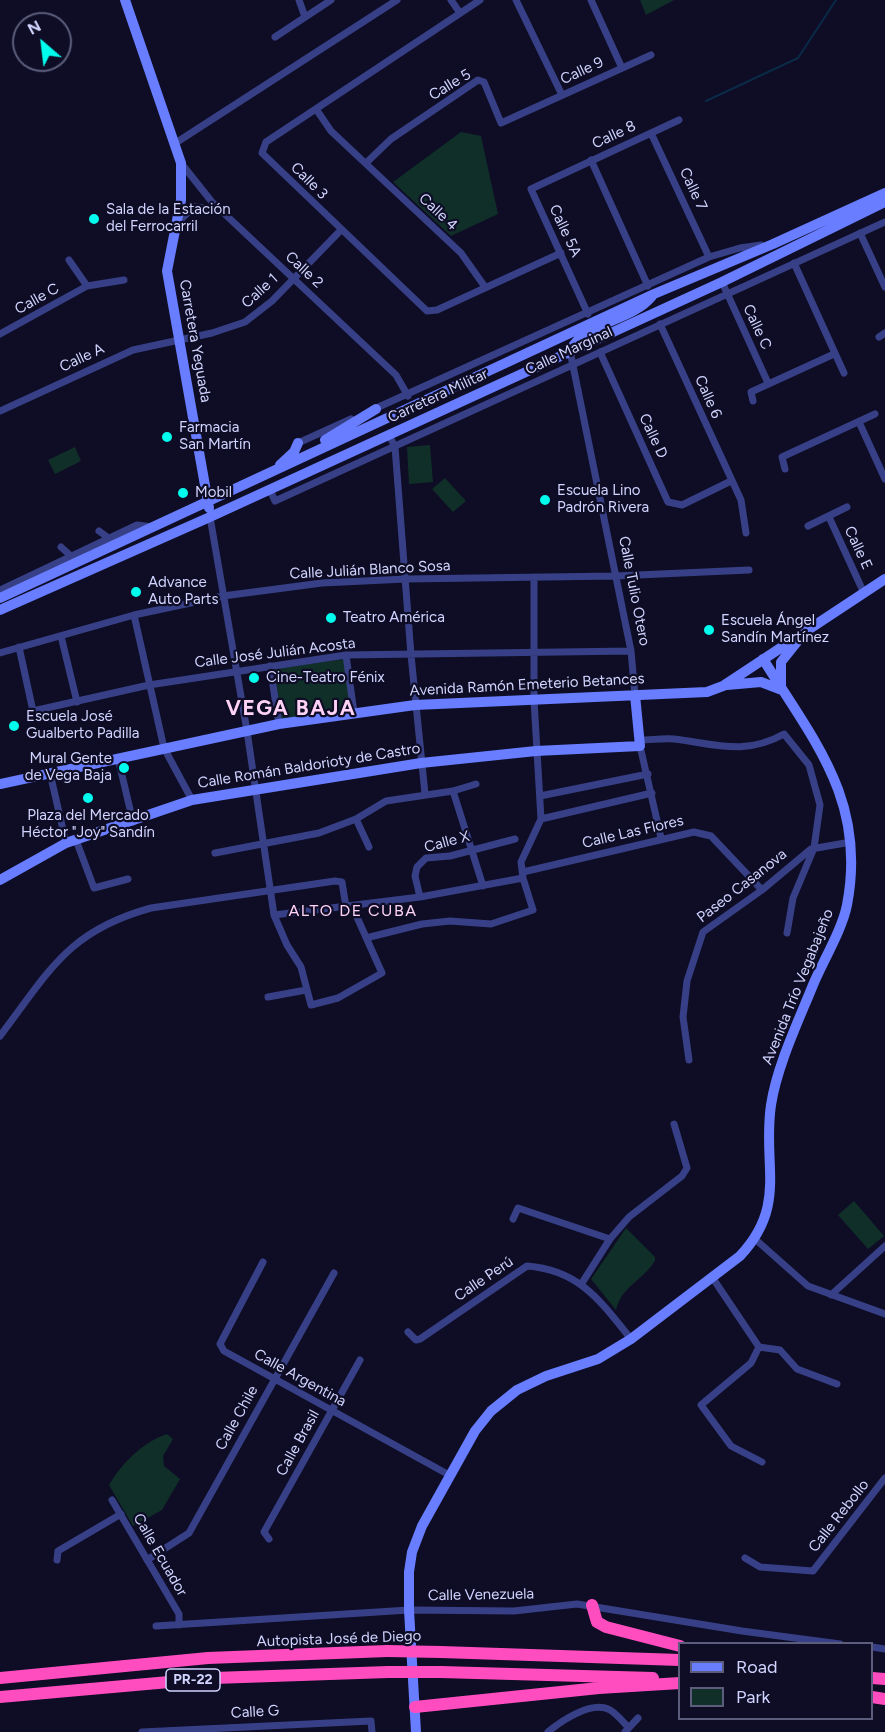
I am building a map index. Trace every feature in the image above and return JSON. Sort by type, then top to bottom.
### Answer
[{"type":"highway","points":[[591,1605],[597,1622],[606,1627],[678,1645]]},
{"type":"highway","name":"Autopista José de Diego","points":[[0,1678],[208,1658],[387,1651],[678,1660]]},
{"type":"highway","name":"PR-22","points":[[0,1698],[214,1678],[388,1672],[678,1681]]},
{"type":"highway","points":[[415,1707],[678,1681]]},
{"type":"street","name":"Carretera Yeguada","points":[[125,0],[181,163],[181,200],[168,272],[210,517]]},
{"type":"street","points":[[299,0],[305,17]]},
{"type":"street","points":[[275,37],[331,0]]},
{"type":"street","points":[[174,144],[397,0]]},
{"type":"street","points":[[451,0],[460,13]]},
{"type":"street","name":"Calle 3","points":[[480,0],[266,142],[262,153],[340,231],[427,311],[437,310],[561,253]]},
{"type":"street","points":[[516,0],[562,95]]},
{"type":"street","points":[[591,0],[622,68]]},
{"type":"street","name":"Calle 9","points":[[535,108],[651,55]]},
{"type":"street","name":"Calle 5","points":[[366,163],[391,139],[478,81],[484,82],[501,123],[535,108]]},
{"type":"street","name":"Calle 4","points":[[316,109],[331,131],[461,253],[485,287]]},
{"type":"street","name":"Calle 8","points":[[559,175],[679,120]]},
{"type":"street","name":"Calle 7","points":[[651,133],[709,258]]},
{"type":"street","points":[[465,381],[478,383],[554,348],[570,351],[578,338],[643,307],[651,290],[591,160]]},
{"type":"street","name":"Calle 2","points":[[181,163],[219,209],[396,375],[408,396]]},
{"type":"street","name":"Calle 5A","points":[[559,175],[531,189],[588,314]]},
{"type":"street","name":"Carretera Militar","points":[[0,598],[268,475],[651,290],[773,244],[885,193]]},
{"type":"street","name":"Carretera Militar","points":[[0,610],[270,490],[722,282],[885,202]]},
{"type":"street","points":[[177,223],[194,207],[219,209]]},
{"type":"street","name":"Calle Marginal","points":[[270,490],[275,501],[885,222]]},
{"type":"street","name":"Calle 1","points":[[179,339],[212,333],[245,322],[272,301],[340,231]]},
{"type":"street","points":[[860,233],[885,287]]},
{"type":"street","name":"Calle Marginal","points":[[298,443],[588,314],[651,290],[709,258],[740,248],[773,244]]},
{"type":"street","points":[[69,260],[87,286]]},
{"type":"street","points":[[794,263],[844,374]]},
{"type":"street","name":"Calle C","points":[[0,334],[87,286],[124,280]]},
{"type":"street","name":"Calle C","points":[[722,282],[768,382]]},
{"type":"street","name":"Calle 6","points":[[660,324],[741,500],[746,533]]},
{"type":"street","name":"Calle A","points":[[0,411],[133,350],[179,339]]},
{"type":"street","name":"Calle Tulio Otero","points":[[570,351],[631,651],[640,743],[661,838]]},
{"type":"street","name":"Calle D","points":[[600,352],[668,502],[682,505],[731,481]]},
{"type":"street","points":[[753,401],[751,392],[768,382],[834,354]]},
{"type":"street","points":[[317,451],[322,442],[376,409]]},
{"type":"street","points":[[785,469],[782,457],[874,414]]},
{"type":"street","points":[[859,422],[885,479]]},
{"type":"street","points":[[389,435],[395,447],[415,705],[425,794]]},
{"type":"street","points":[[268,475],[287,459],[298,443]]},
{"type":"street","points":[[808,526],[847,507]]},
{"type":"street","points":[[0,1036],[58,959],[81,939],[110,922],[152,908],[270,889],[335,880],[342,882],[349,907],[382,973],[338,998],[310,1005],[301,967],[287,945],[274,915],[270,889],[265,845],[247,731],[210,517]]},
{"type":"street","name":"Calle E","points":[[828,517],[864,591]]},
{"type":"street","points":[[0,590],[137,525],[153,527]]},
{"type":"street","points":[[99,531],[110,539]]},
{"type":"street","points":[[61,547],[72,557]]},
{"type":"street","name":"Calle Julián Blanco Sosa","points":[[0,653],[134,615],[223,596],[322,583],[406,579],[616,576],[749,570]]},
{"type":"street","points":[[366,938],[422,924],[450,921],[491,924],[533,910],[521,862],[541,819],[534,700],[534,577]]},
{"type":"street","name":"Avenida Ramón Emeterio Betances","points":[[0,784],[279,724],[415,705],[706,692],[723,686],[885,579]]},
{"type":"street","points":[[134,615],[164,748],[192,800]]},
{"type":"street","points":[[723,686],[761,682],[782,690],[781,662],[787,651],[817,623]]},
{"type":"street","points":[[61,636],[77,702]]},
{"type":"street","name":"Calle José Julián Acosta","points":[[19,647],[33,711],[149,685],[346,655],[631,651]]},
{"type":"street","points":[[346,655],[354,713]]},
{"type":"street","name":"Avenida Trío Vegabajeño","points":[[416,1732],[409,1610],[409,1572],[412,1552],[422,1526],[475,1431],[491,1410],[517,1390],[546,1376],[598,1359],[631,1339],[712,1277],[755,1239],[765,1222],[770,1199],[771,1105],[789,1043],[846,906],[851,842],[849,819],[824,756],[763,659]]},
{"type":"street","points":[[270,666],[279,724]]},
{"type":"street","points":[[640,743],[671,739],[736,748],[765,745],[784,734],[809,765],[820,805],[814,848],[793,898],[787,933]]},
{"type":"street","name":"Calle Román Baldorioty de Castro","points":[[0,880],[71,841],[133,822],[192,800],[421,763],[640,743]]},
{"type":"street","points":[[118,758],[133,822]]},
{"type":"street","points":[[50,773],[71,841],[94,888],[128,879]]},
{"type":"street","points":[[540,796],[648,774]]},
{"type":"street","points":[[215,853],[319,833],[356,819],[386,801],[453,791],[476,784]]},
{"type":"street","points":[[453,791],[483,886]]},
{"type":"street","points":[[541,819],[652,793]]},
{"type":"street","points":[[356,819],[369,847]]},
{"type":"street","name":"Calle Las Flores","points":[[274,915],[349,907],[483,886],[661,838],[694,832],[711,836],[762,890]]},
{"type":"street","name":"Calle X","points":[[420,897],[415,876],[417,867],[426,858],[450,856],[515,839]]},
{"type":"street","name":"Paseo Casanova","points":[[689,1060],[683,1017],[687,981],[703,932],[762,890],[814,848],[851,842]]},
{"type":"street","points":[[268,997],[306,990]]},
{"type":"street","points":[[582,1283],[610,1239],[629,1217],[681,1176],[687,1168],[674,1125]]},
{"type":"street","points":[[513,1218],[518,1208],[610,1239]]},
{"type":"street","points":[[755,1239],[808,1286],[885,1314]]},
{"type":"street","points":[[831,1294],[885,1246]]},
{"type":"street","name":"Calle Argentina","points":[[263,1262],[220,1344],[224,1351],[451,1476]]},
{"type":"street","name":"Calle Perú","points":[[408,1332],[416,1340],[420,1339],[527,1266],[540,1267],[582,1283],[597,1296],[631,1339]]},
{"type":"street","name":"Calle Chile","points":[[147,1560],[189,1533],[334,1273]]},
{"type":"street","points":[[712,1277],[747,1324],[759,1347]]},
{"type":"street","points":[[759,1347],[780,1350],[798,1369],[837,1384]]},
{"type":"street","points":[[759,1347],[751,1363],[701,1405],[731,1446],[762,1462]]},
{"type":"street","name":"Calle Brasil","points":[[269,1539],[264,1532],[360,1360]]},
{"type":"street","name":"Calle Rebollo","points":[[745,1558],[760,1567],[813,1571],[885,1478]]},
{"type":"street","name":"Calle Ecuador","points":[[112,1500],[179,1614],[179,1625]]},
{"type":"street","points":[[57,1560],[58,1551],[121,1514]]},
{"type":"street","name":"Calle Venezuela","points":[[156,1626],[409,1610],[514,1611],[577,1604],[825,1642]]},
{"type":"street","points":[[548,1732],[562,1720],[595,1708],[610,1709],[627,1730],[638,1718]]},
{"type":"street","name":"Calle G","points":[[142,1732],[371,1721],[372,1732]]},
{"type":"street","points":[[279,1724],[280,1732]]},
{"type":"green space","points":[[640,0],[674,0],[646,15]]},
{"type":"green space","points":[[461,132],[481,136],[498,214],[451,236],[393,182]]},
{"type":"green space","points":[[430,445],[433,482],[409,484],[407,447]]},
{"type":"green space","points":[[75,447],[81,461],[55,474],[48,460]]},
{"type":"green space","points":[[445,478],[466,501],[453,512],[432,489]]},
{"type":"green space","points":[[345,659],[352,712],[281,722],[274,669]]},
{"type":"green space","points":[[854,1201],[884,1236],[868,1249],[838,1215]]},
{"type":"green space","points":[[626,1228],[655,1257],[655,1261],[623,1295],[616,1310],[591,1279]]},
{"type":"green space","points":[[167,1434],[173,1439],[163,1456],[164,1466],[180,1479],[162,1510],[133,1526],[109,1485],[134,1454],[150,1442]]},
{"type":"waterway","points":[[706,101],[798,58],[836,0]]},
{"type":"place","name":"Sala de la Estación del Ferrocarril","points":[[94,219]]},
{"type":"place","name":"Farmacia San Martín","points":[[167,437]]},
{"type":"place","name":"Mobil","points":[[183,493]]},
{"type":"place","name":"Escuela Lino Padrón Rivera","points":[[545,500]]},
{"type":"place","name":"Advance Auto Parts","points":[[136,592]]},
{"type":"place","name":"Teatro América","points":[[331,618]]},
{"type":"place","name":"Escuela Ángel Sandín Martínez","points":[[709,630]]},
{"type":"place","name":"Cine-Teatro Fénix","points":[[254,678]]},
{"type":"place","name":"Escuela José Gualberto Padilla","points":[[14,726]]},
{"type":"place","name":"Mural Gente de Vega Baja","points":[[124,768]]},
{"type":"place","name":"Plaza del Mercado Héctor \"Joy\" Sandín","points":[[88,798]]},
{"type":"district","name":"VEGA BAJA","points":[[291,709]]},
{"type":"district","name":"ALTO DE CUBA","points":[[353,911]]}]
